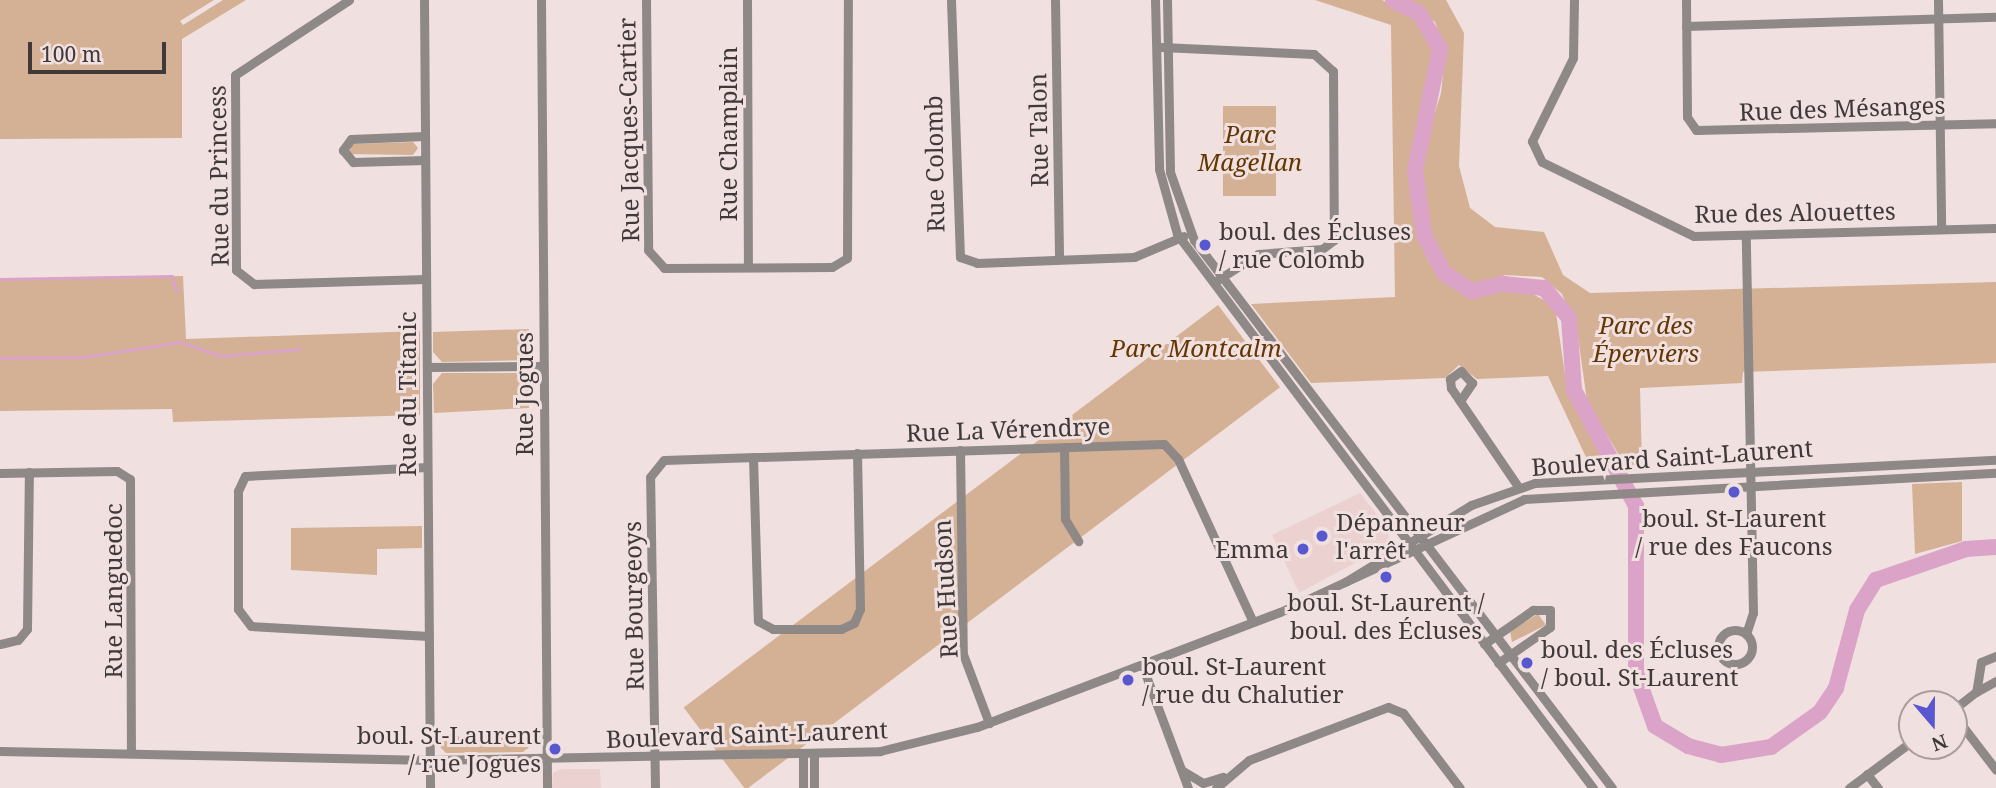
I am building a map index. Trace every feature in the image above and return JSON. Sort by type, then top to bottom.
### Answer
[{"type":"street","name":"Rue du Princess","points":[[349,0],[237,71],[235,266],[241,279],[254,284],[426,279]]},
{"type":"street","name":"Rue du Titanic","points":[[424,0],[430,788]]},
{"type":"street","name":"Rue Jogues","points":[[541,0],[547,788]]},
{"type":"street","name":"Rue Jacques-Cartier","points":[[646,0],[651,259],[664,268],[748,267]]},
{"type":"street","name":"Rue Champlain","points":[[747,0],[748,267]]},
{"type":"street","points":[[748,267],[844,262],[850,250],[848,0]]},
{"type":"street","name":"Rue Colomb","points":[[951,0],[957,251],[973,262],[1138,257],[1190,233]]},
{"type":"street","name":"Rue Talon","points":[[1055,0],[1059,259]]},
{"type":"street","points":[[1155,0],[1160,179],[1180,239],[1593,788]]},
{"type":"street","points":[[1167,0],[1170,172],[1190,233],[1220,277],[1612,788]]},
{"type":"street","name":"Rue des Alouettes","points":[[1574,0],[1573,58],[1533,151],[1542,162],[1685,234],[1746,236],[1996,228]]},
{"type":"street","points":[[1686,0],[1686,26],[1996,17]]},
{"type":"street","points":[[1938,0],[1941,229]]},
{"type":"street","name":"Rue des Mésanges","points":[[1686,26],[1691,127],[1996,123]]},
{"type":"street","points":[[1156,47],[1314,54],[1333,71],[1334,240],[1322,249],[1258,254],[1212,284]]},
{"type":"street","points":[[425,136],[351,139],[343,154],[352,162],[425,160]]},
{"type":"street","points":[[1745,634],[1753,613],[1746,236]]},
{"type":"street","points":[[427,367],[543,366]]},
{"type":"street","points":[[1460,401],[1519,488]]},
{"type":"street","name":"Rue La Vérendrye","points":[[654,466],[668,460],[1160,443],[1172,449],[1253,622]]},
{"type":"street","points":[[1064,447],[1064,513],[1078,541]]},
{"type":"street","name":"Rue Hudson","points":[[960,450],[963,654],[989,723]]},
{"type":"street","points":[[752,457],[758,621],[774,629],[841,629],[859,613],[858,453]]},
{"type":"street","name":"Boulevard Saint-Laurent","points":[[1336,588],[1471,505],[1519,488],[1609,477],[1996,460]]},
{"type":"street","name":"Rue Bourgeoys","points":[[654,466],[655,788]]},
{"type":"street","points":[[427,467],[254,473],[238,491],[239,613],[251,626],[429,636]]},
{"type":"street","name":"Rue Languedoc","points":[[0,473],[117,471],[132,483],[131,752]]},
{"type":"street","points":[[0,643],[18,640],[27,629],[29,472]]},
{"type":"street","name":"Boulevard Saint-Laurent","points":[[0,751],[430,760],[814,755],[913,746],[989,723],[1253,622],[1415,554],[1513,502],[1615,489],[1996,473]]},
{"type":"street","points":[[1484,644],[1537,608],[1550,611],[1550,627],[1498,663]]},
{"type":"street","points":[[1976,692],[1981,662],[1996,656]]},
{"type":"street","points":[[1142,665],[1188,788]]},
{"type":"street","points":[[1968,698],[1996,681]]},
{"type":"street","points":[[1180,767],[1198,782],[1225,776],[1256,757],[1395,708],[1457,787]]},
{"type":"street","points":[[1968,733],[1996,770]]},
{"type":"street","points":[[1849,788],[1898,751]]},
{"type":"street","points":[[803,755],[803,788]]},
{"type":"street","points":[[814,755],[814,788]]},
{"type":"street","points":[[1867,774],[1878,788]]},
{"type":"street","points":[[1216,788],[1225,776]]},
{"type":"shaded area","points":[[1360,493],[1389,530],[1388,545],[1299,593],[1272,535]]},
{"type":"shaded area","points":[[561,769],[600,769],[601,788],[552,788],[553,773]]},
{"type":"green space","points":[[0,0],[214,0],[180,21],[183,25],[223,0],[246,0],[182,39],[182,138],[0,139]]},
{"type":"green space","points":[[1315,0],[1382,0],[1417,20],[1433,39],[1437,73],[1412,146],[1413,204],[1427,258],[1441,280],[1463,294],[1527,291],[1555,306],[1568,395],[1610,468],[1592,470],[1548,376],[1477,379],[1459,365],[1445,378],[1311,383],[1251,304],[1395,297],[1391,25]]},
{"type":"green space","name":"Parc des Éperviers","points":[[1407,0],[1446,0],[1464,33],[1459,166],[1470,208],[1495,227],[1544,232],[1563,275],[1590,293],[1996,282],[1996,363],[1743,372],[1742,383],[1640,388],[1642,467],[1626,467],[1587,401],[1577,330],[1562,294],[1542,277],[1505,275],[1472,287],[1458,280],[1426,229],[1420,162],[1441,93],[1445,52],[1435,22]]},
{"type":"green space","name":"Parc Magellan","points":[[1223,106],[1276,106],[1276,196],[1223,196]]},
{"type":"green space","points":[[413,142],[418,148],[413,155],[349,154],[352,144]]},
{"type":"green space","points":[[183,276],[186,339],[420,331],[420,415],[173,422],[172,409],[0,411],[0,279]]},
{"type":"green space","name":"Parc Montcalm","points":[[1218,305],[1280,387],[748,788],[744,788],[684,708]]},
{"type":"green space","points":[[529,329],[529,360],[442,362],[433,352],[433,332]]},
{"type":"green space","points":[[442,373],[529,373],[529,408],[434,413],[433,384]]},
{"type":"green space","points":[[1962,482],[1962,541],[1915,554],[1912,484]]},
{"type":"green space","points":[[422,526],[422,548],[377,549],[377,575],[291,570],[291,528]]},
{"type":"green space","points":[[1538,614],[1546,625],[1512,642],[1510,631]]},
{"type":"green space","points":[[531,734],[532,745],[523,752],[446,753],[436,743],[436,737]]},
{"type":"waterway","points":[[1393,0],[1419,13],[1440,49],[1415,171],[1424,235],[1444,273],[1472,291],[1503,284],[1544,288],[1569,318],[1574,390],[1636,506],[1636,673],[1655,726],[1688,746],[1721,755],[1771,747],[1820,712],[1836,688],[1857,610],[1876,580],[1966,549],[1996,547]]},
{"type":"waterway","points":[[0,279],[172,276],[177,292]]},
{"type":"waterway","points":[[0,358],[83,357],[181,342],[221,356],[300,349]]},
{"type":"place","name":"boul. des Écluses / rue Colomb","points":[[1205,245]]},
{"type":"place","name":"boul. St-Laurent / rue des Faucons","points":[[1734,492]]},
{"type":"place","name":"Dépanneur l'arrêt","points":[[1322,536]]},
{"type":"place","name":"Emma","points":[[1303,549]]},
{"type":"place","name":"boul. St-Laurent / boul. des Écluses","points":[[1386,577]]},
{"type":"place","name":"boul. des Écluses / boul. St-Laurent","points":[[1527,663]]},
{"type":"place","name":"boul. St-Laurent / rue du Chalutier","points":[[1128,680]]},
{"type":"place","name":"boul. St-Laurent / rue Jogues","points":[[555,749]]}]
